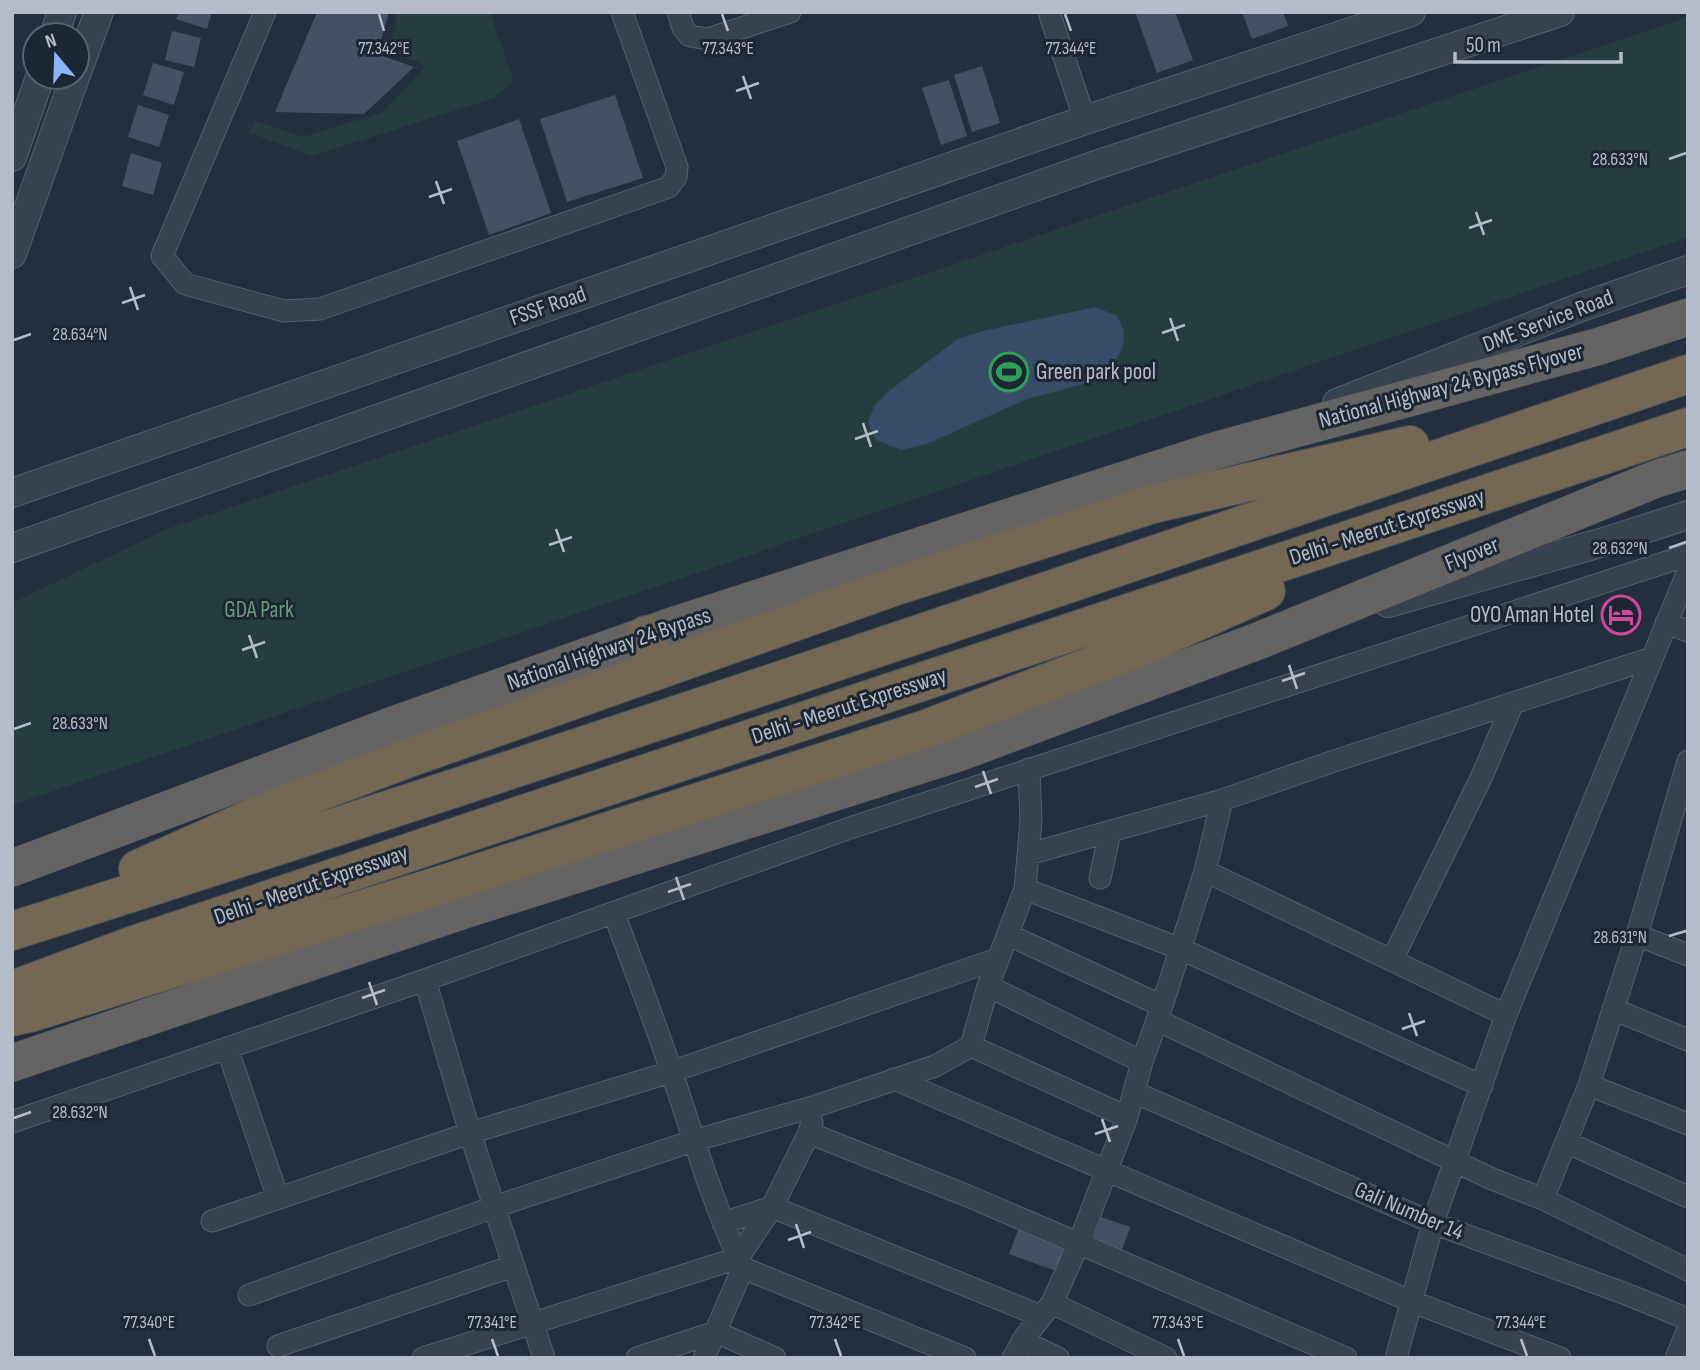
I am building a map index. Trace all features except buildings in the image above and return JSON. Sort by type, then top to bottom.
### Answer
[{"type":"highway","name":"National Highway 24 Bypass Flyover","points":[[1214,451],[1600,346],[1688,317]]},
{"type":"highway","name":"Delhi - Meerut Expressway","points":[[12,931],[325,832],[1114,569],[1688,373]]},
{"type":"highway","points":[[12,925],[268,811],[651,653],[893,587],[1153,504],[1610,400]]},
{"type":"highway","name":"Delhi - Meerut Expressway","points":[[12,990],[131,946],[1688,426]]},
{"type":"highway","name":"National Highway 24 Bypass","points":[[12,869],[396,724],[651,653],[1214,451]]},
{"type":"highway","name":"Flyover","points":[[12,1063],[461,911],[718,811],[958,753],[1258,641],[1672,474]]},
{"type":"highway","points":[[12,1017],[447,883],[718,811],[1138,648],[1463,502]]},
{"type":"street","points":[[91,34],[99,12]]},
{"type":"street","points":[[265,12],[162,256],[185,284],[284,312],[301,312],[320,309],[669,187],[676,177],[677,167],[622,12]]},
{"type":"street","points":[[678,12],[683,28],[690,36],[708,39],[790,12]]},
{"type":"street","points":[[1049,12],[1085,120]]},
{"type":"street","name":"FSSF Road","points":[[12,493],[1085,120],[1412,12]]},
{"type":"street","points":[[12,548],[1099,164],[1560,12]]},
{"type":"street","points":[[12,157],[35,91]]},
{"type":"street","points":[[12,254],[70,91]]},
{"type":"street","name":"DME Service Road","points":[[1214,451],[1581,307],[1688,270]]},
{"type":"street","points":[[1258,641],[1604,542],[1688,515]]},
{"type":"street","points":[[12,1122],[425,980],[850,828],[1688,555]]},
{"type":"street","points":[[1396,1358],[1433,1223],[1506,1015],[1688,571]]},
{"type":"street","points":[[1666,623],[1688,631]]},
{"type":"street","points":[[1029,854],[1222,800],[1652,658]]},
{"type":"street","points":[[1392,960],[1482,776],[1512,705]]},
{"type":"street","points":[[1543,1199],[1588,1085],[1684,789],[1688,761]]},
{"type":"street","points":[[250,1295],[494,1206],[693,1141],[816,1106],[935,1066],[971,1046],[997,959],[1009,935],[1025,889],[1031,821],[1029,769]]},
{"type":"street","points":[[1058,1358],[1017,1350],[1047,1310],[1079,1243],[1107,1171],[1181,949],[1205,871],[1222,800]]},
{"type":"street","points":[[1100,878],[1110,832]]},
{"type":"street","points":[[1205,871],[1506,1015]]},
{"type":"street","points":[[1025,889],[1181,949],[1482,1086]]},
{"type":"street","points":[[614,913],[693,1141],[723,1223],[741,1263]]},
{"type":"street","points":[[1009,935],[1455,1161],[1543,1199],[1688,1270]]},
{"type":"street","points":[[1637,935],[1688,955]]},
{"type":"street","points":[[212,1220],[470,1133],[671,1072],[997,959]]},
{"type":"street","points":[[425,980],[470,1133],[544,1358]]},
{"type":"street","points":[[988,986],[1142,1062]]},
{"type":"street","points":[[1613,1009],[1688,1040]]},
{"type":"street","points":[[971,1046],[1127,1116]]},
{"type":"street","points":[[227,1048],[278,1198]]},
{"type":"street","points":[[894,1079],[1413,1302],[1560,1358]]},
{"type":"street","points":[[1588,1085],[1688,1125]]},
{"type":"street","name":"Gali Number 14","points":[[1135,1091],[1433,1223],[1688,1319]]},
{"type":"street","points":[[704,1358],[741,1263],[809,1133],[816,1106]]},
{"type":"street","points":[[809,1133],[968,1196],[1346,1358]]},
{"type":"street","points":[[1566,1142],[1688,1197]]},
{"type":"street","points":[[723,1223],[772,1207],[1047,1310],[1166,1358]]},
{"type":"street","points":[[423,1358],[741,1263],[965,1358]]},
{"type":"street","points":[[278,1346],[513,1266]]},
{"type":"street","points":[[1676,1358],[1688,1329]]},
{"type":"street","points":[[637,1358],[716,1332],[775,1358]]},
{"type":"green space","points":[[398,12],[490,12],[514,81],[494,98],[312,156],[250,133],[254,120],[303,137],[383,112],[426,66],[388,50]]},
{"type":"green space","name":"GDA Park","points":[[1688,17],[1688,237],[12,805],[12,603],[167,529]]},
{"type":"water","name":"Green park pool","points":[[1096,307],[1117,316],[1124,331],[1123,346],[1115,362],[1091,382],[1027,399],[927,444],[901,450],[876,440],[868,423],[874,406],[890,390],[958,339],[983,331]]},
{"type":"place","name":"Green park pool","points":[[1009,372]]},
{"type":"place","name":"OYO Aman Hotel","points":[[1621,615]]}]
